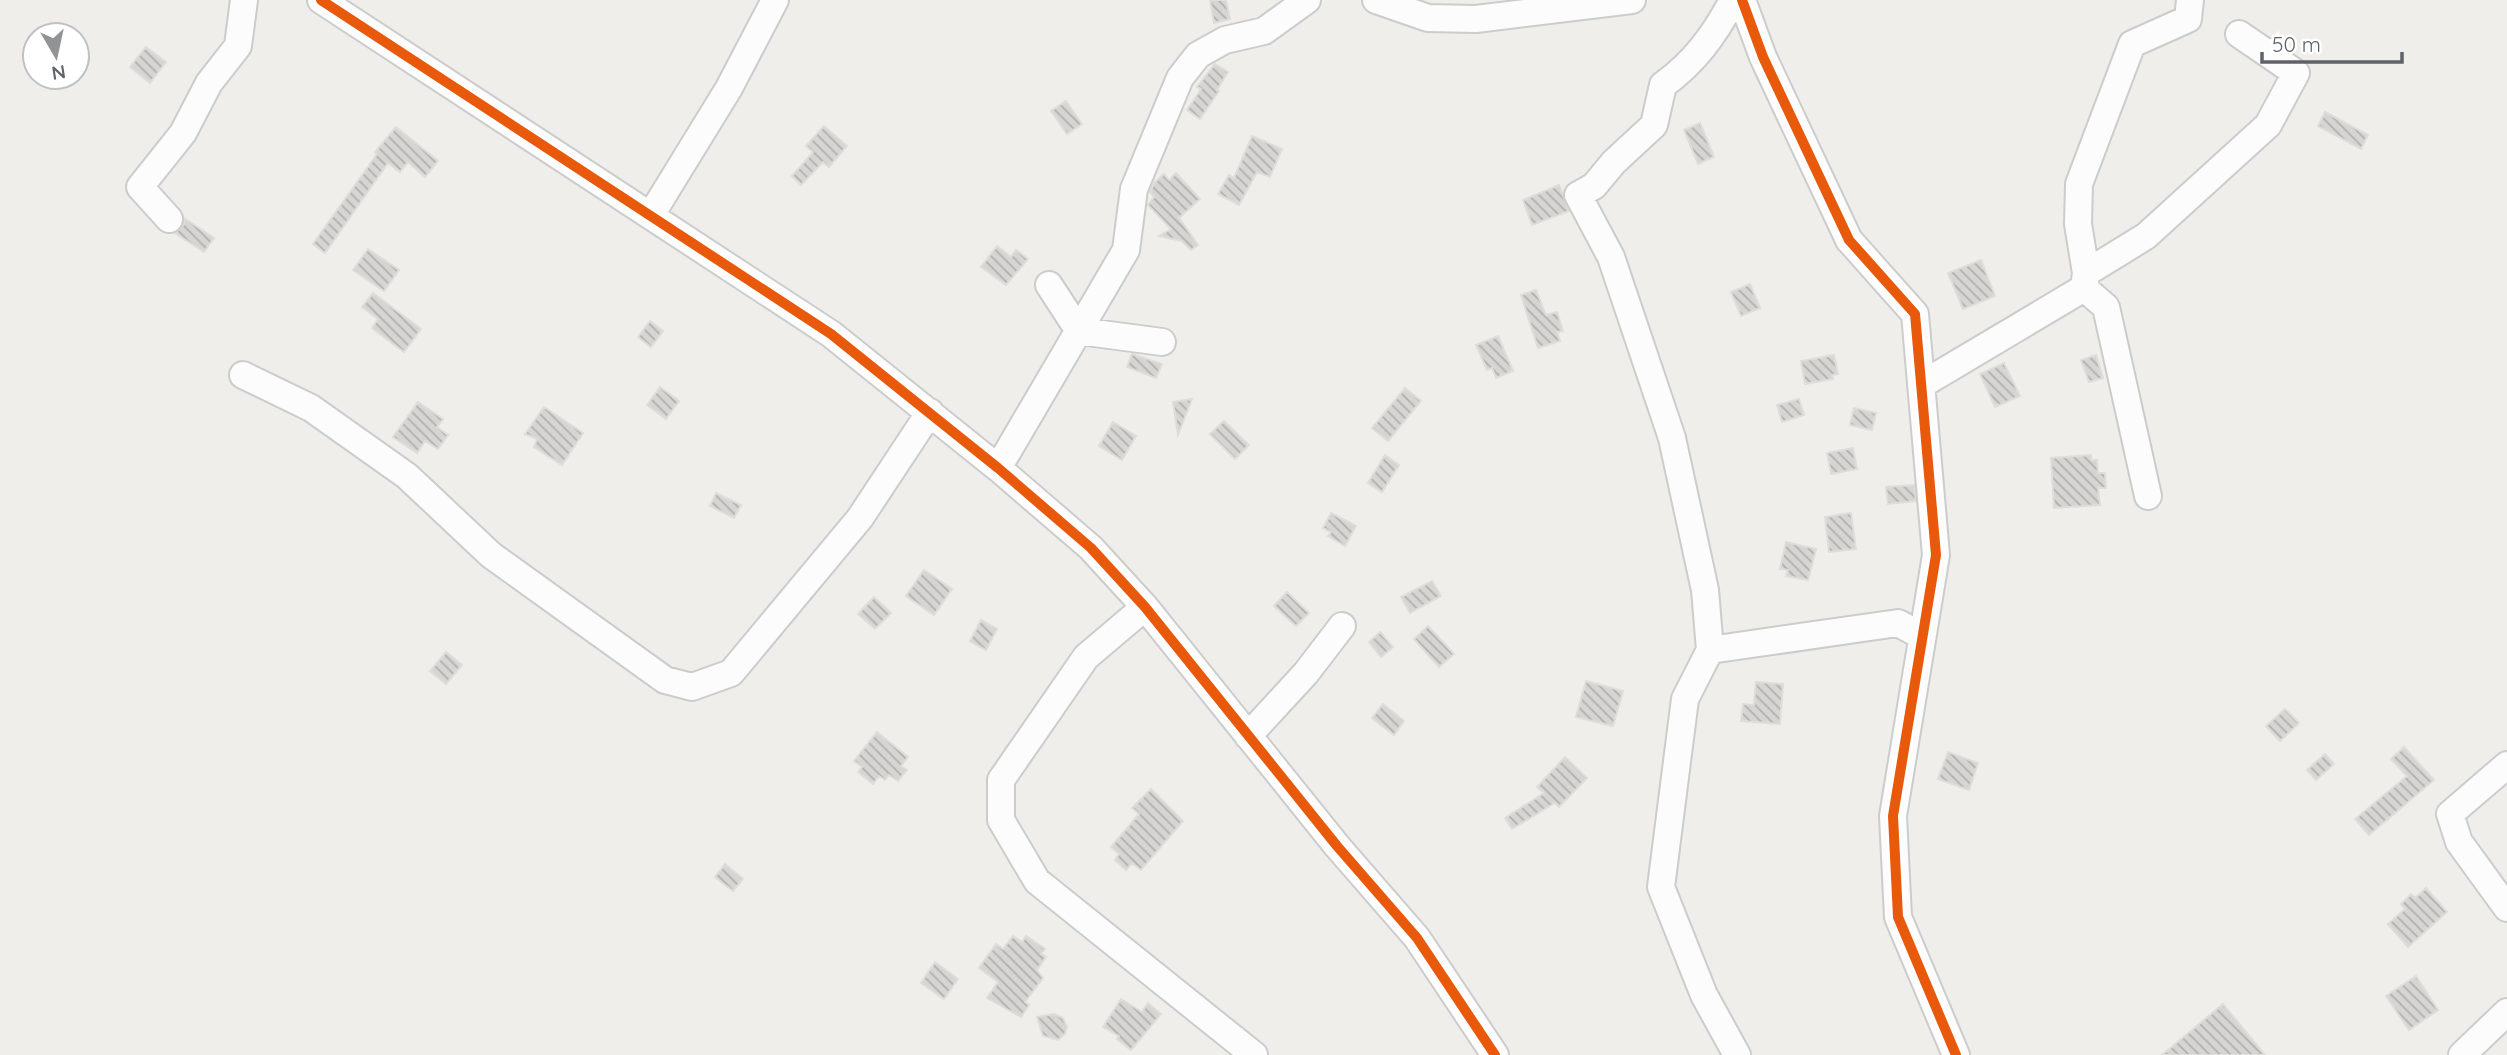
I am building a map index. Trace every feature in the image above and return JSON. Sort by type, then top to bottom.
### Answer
[{"type":"street","points":[[169,219],[140,187],[183,133],[209,83],[238,47],[244,0]]},
{"type":"street","points":[[321,0],[831,334],[930,412],[1091,548],[1145,607],[1337,846],[1417,938],[1495,1055]]},
{"type":"street","points":[[651,215],[729,88],[775,0]]},
{"type":"street","points":[[998,468],[1126,250],[1134,189],[1180,78],[1198,55],[1225,40],[1264,31],[1307,0]]},
{"type":"street","points":[[1376,0],[1428,18],[1476,19],[1632,0]]},
{"type":"street","points":[[1733,0],[1717,30],[1686,68],[1663,85],[1654,125],[1614,162],[1594,187],[1578,195],[1611,257],[1672,438],[1705,590],[1710,650],[1685,699],[1661,887],[1704,995],[1737,1055]]},
{"type":"street","points":[[1742,0],[1763,57],[1849,240],[1915,314],[1936,555],[1893,816],[1898,917],[1956,1055]]},
{"type":"street","points":[[2148,496],[2106,307],[2085,281],[2078,224],[2079,184],[2132,44],[2188,19],[2190,0]]},
{"type":"street","points":[[1922,386],[2085,281],[2146,236],[2268,125],[2296,73],[2239,34]]},
{"type":"street","points":[[1049,285],[1079,331]]},
{"type":"street","points":[[1079,331],[1162,341]]},
{"type":"street","points":[[243,375],[311,408],[407,476],[491,555],[665,680],[692,687],[731,673],[860,518],[930,412]]},
{"type":"street","points":[[1145,607],[1086,657],[1001,780],[1001,820],[1037,881],[1254,1055]]},
{"type":"street","points":[[1710,650],[1898,623],[1922,636]]},
{"type":"street","points":[[1248,736],[1306,673],[1342,626]]},
{"type":"street","points":[[2507,765],[2450,814],[2459,842],[2507,908]]},
{"type":"street","points":[[2462,1055],[2507,1012]]},
{"type":"building","points":[[1210,0],[1226,0],[1230,19],[1214,23]]},
{"type":"building","points":[[146,47],[166,62],[150,83],[130,67]]},
{"type":"building","points":[[1215,64],[1228,72],[1200,119],[1187,110],[1201,89],[1197,87]]},
{"type":"building","points":[[1066,101],[1082,124],[1067,134],[1051,111]]},
{"type":"building","points":[[2325,112],[2368,135],[2361,149],[2318,126]]},
{"type":"building","points":[[1700,123],[1714,157],[1698,164],[1684,130]]},
{"type":"building","points":[[824,126],[847,146],[829,167],[823,162],[801,185],[792,176],[813,152],[806,146]]},
{"type":"building","points":[[396,127],[438,161],[425,177],[408,162],[400,172],[388,163],[325,253],[313,244],[377,154],[375,152]]},
{"type":"building","points":[[1252,136],[1282,149],[1270,177],[1257,172],[1239,205],[1218,194],[1229,175],[1234,178]]},
{"type":"building","points":[[1176,173],[1200,199],[1179,218],[1198,245],[1191,250],[1182,241],[1159,236],[1171,229],[1148,205],[1154,197],[1150,192],[1154,183],[1164,174],[1169,180]]},
{"type":"building","points":[[1559,185],[1569,211],[1532,225],[1523,200]]},
{"type":"building","points":[[184,218],[214,238],[204,252],[175,233],[184,224]]},
{"type":"building","points":[[997,246],[1011,257],[1016,250],[1028,259],[1006,285],[981,267]]},
{"type":"building","points":[[368,249],[399,270],[384,291],[353,270]]},
{"type":"building","points":[[1981,260],[1995,296],[1963,309],[1948,273]]},
{"type":"building","points":[[1750,284],[1760,308],[1741,316],[1731,292]]},
{"type":"building","points":[[1536,290],[1546,315],[1557,312],[1563,331],[1557,332],[1560,341],[1538,348],[1521,295]]},
{"type":"building","points":[[373,293],[421,329],[404,352],[372,328],[378,319],[362,307]]},
{"type":"building","points":[[650,321],[663,331],[651,347],[638,337]]},
{"type":"building","points":[[1498,336],[1513,371],[1496,378],[1492,368],[1487,370],[1476,345]]},
{"type":"building","points":[[1132,354],[1162,364],[1156,378],[1127,367]]},
{"type":"building","points":[[1834,355],[1838,374],[1832,375],[1833,379],[1805,384],[1801,361]]},
{"type":"building","points":[[2096,355],[2103,378],[2089,382],[2081,360]]},
{"type":"building","points":[[2004,363],[2020,396],[1995,407],[1980,374]]},
{"type":"building","points":[[660,387],[679,401],[666,419],[647,405]]},
{"type":"building","points":[[1405,388],[1421,401],[1388,441],[1372,428]]},
{"type":"building","points":[[1192,399],[1178,435],[1173,402]]},
{"type":"building","points":[[1799,399],[1804,415],[1782,422],[1777,405]]},
{"type":"building","points":[[418,402],[443,419],[437,427],[448,435],[438,449],[425,441],[417,453],[393,437]]},
{"type":"building","points":[[544,407],[583,433],[562,465],[534,447],[537,439],[525,434]]},
{"type":"building","points":[[1854,408],[1876,413],[1872,430],[1850,425]]},
{"type":"building","points":[[1224,421],[1249,445],[1235,459],[1210,434]]},
{"type":"building","points":[[1113,422],[1136,436],[1122,460],[1099,446]]},
{"type":"building","points":[[1853,448],[1857,469],[1831,474],[1827,453]]},
{"type":"building","points":[[1385,455],[1399,465],[1382,492],[1368,483]]},
{"type":"building","points":[[2091,455],[2091,460],[2097,460],[2098,473],[2105,473],[2106,488],[2098,488],[2100,505],[2054,508],[2051,458]]},
{"type":"building","points":[[1914,485],[1916,501],[1888,504],[1886,487]]},
{"type":"building","points":[[716,493],[741,505],[734,518],[710,506]]},
{"type":"building","points":[[1331,513],[1356,526],[1345,546],[1328,536],[1331,532],[1323,528]]},
{"type":"building","points":[[1851,513],[1856,549],[1829,552],[1825,517]]},
{"type":"building","points":[[1786,542],[1816,549],[1808,580],[1786,576],[1788,570],[1780,569]]},
{"type":"building","points":[[924,570],[952,589],[934,615],[906,596]]},
{"type":"building","points":[[1432,581],[1441,596],[1410,613],[1401,597]]},
{"type":"building","points":[[1287,592],[1309,613],[1296,626],[1274,606]]},
{"type":"building","points":[[874,597],[891,613],[875,629],[858,614]]},
{"type":"building","points":[[981,620],[997,629],[986,650],[970,641]]},
{"type":"building","points":[[1428,626],[1454,654],[1439,667],[1414,639]]},
{"type":"building","points":[[1380,632],[1393,647],[1381,657],[1369,642]]},
{"type":"building","points":[[446,652],[462,665],[446,684],[430,671]]},
{"type":"building","points":[[1586,681],[1623,691],[1613,726],[1576,717]]},
{"type":"building","points":[[1756,682],[1783,684],[1780,724],[1741,721],[1743,704],[1754,705]]},
{"type":"building","points":[[1383,704],[1404,721],[1394,735],[1372,718]]},
{"type":"building","points":[[2285,709],[2299,723],[2280,741],[2266,726]]},
{"type":"building","points":[[877,732],[908,757],[901,766],[907,770],[898,781],[889,775],[885,780],[879,776],[873,784],[858,772],[862,767],[854,761]]},
{"type":"building","points":[[2404,747],[2434,780],[2369,835],[2355,819],[2407,776],[2391,759]]},
{"type":"building","points":[[1948,752],[1978,763],[1969,790],[1938,779]]},
{"type":"building","points":[[2325,754],[2334,764],[2316,780],[2307,770]]},
{"type":"building","points":[[1565,757],[1587,778],[1559,807],[1555,803],[1512,829],[1505,818],[1544,793],[1537,787]]},
{"type":"building","points":[[1151,789],[1183,821],[1141,870],[1132,863],[1126,870],[1115,860],[1119,854],[1111,847],[1139,814],[1132,808]]},
{"type":"building","points":[[725,864],[743,879],[733,891],[715,877]]},
{"type":"building","points":[[2426,888],[2447,912],[2408,947],[2388,924],[2405,909],[2401,904],[2411,894],[2415,898]]},
{"type":"building","points":[[1013,936],[1022,942],[1026,936],[1045,949],[1041,954],[1046,957],[1037,970],[1043,978],[1025,1002],[1029,1005],[1021,1017],[987,998],[998,982],[979,968],[996,944],[1003,949]]},
{"type":"building","points":[[935,962],[958,979],[944,999],[921,983]]},
{"type":"building","points":[[2416,976],[2438,1010],[2409,1030],[2386,996]]},
{"type":"building","points":[[1121,999],[1142,1012],[1148,1003],[1161,1014],[1131,1050],[1117,1039],[1119,1036],[1103,1027]]},
{"type":"building","points":[[2223,1004],[2265,1055],[2162,1055]]},
{"type":"building","points":[[1054,1014],[1063,1018],[1067,1027],[1065,1034],[1058,1040],[1043,1036],[1037,1017]]},
{"type":"cycle path","points":[[321,0],[831,334],[998,468],[1091,548],[1145,607],[1337,846],[1417,938],[1495,1055]]},
{"type":"cycle path","points":[[1742,0],[1763,57],[1849,240],[1915,314],[1936,555],[1893,816],[1898,917],[1956,1055]]}]
